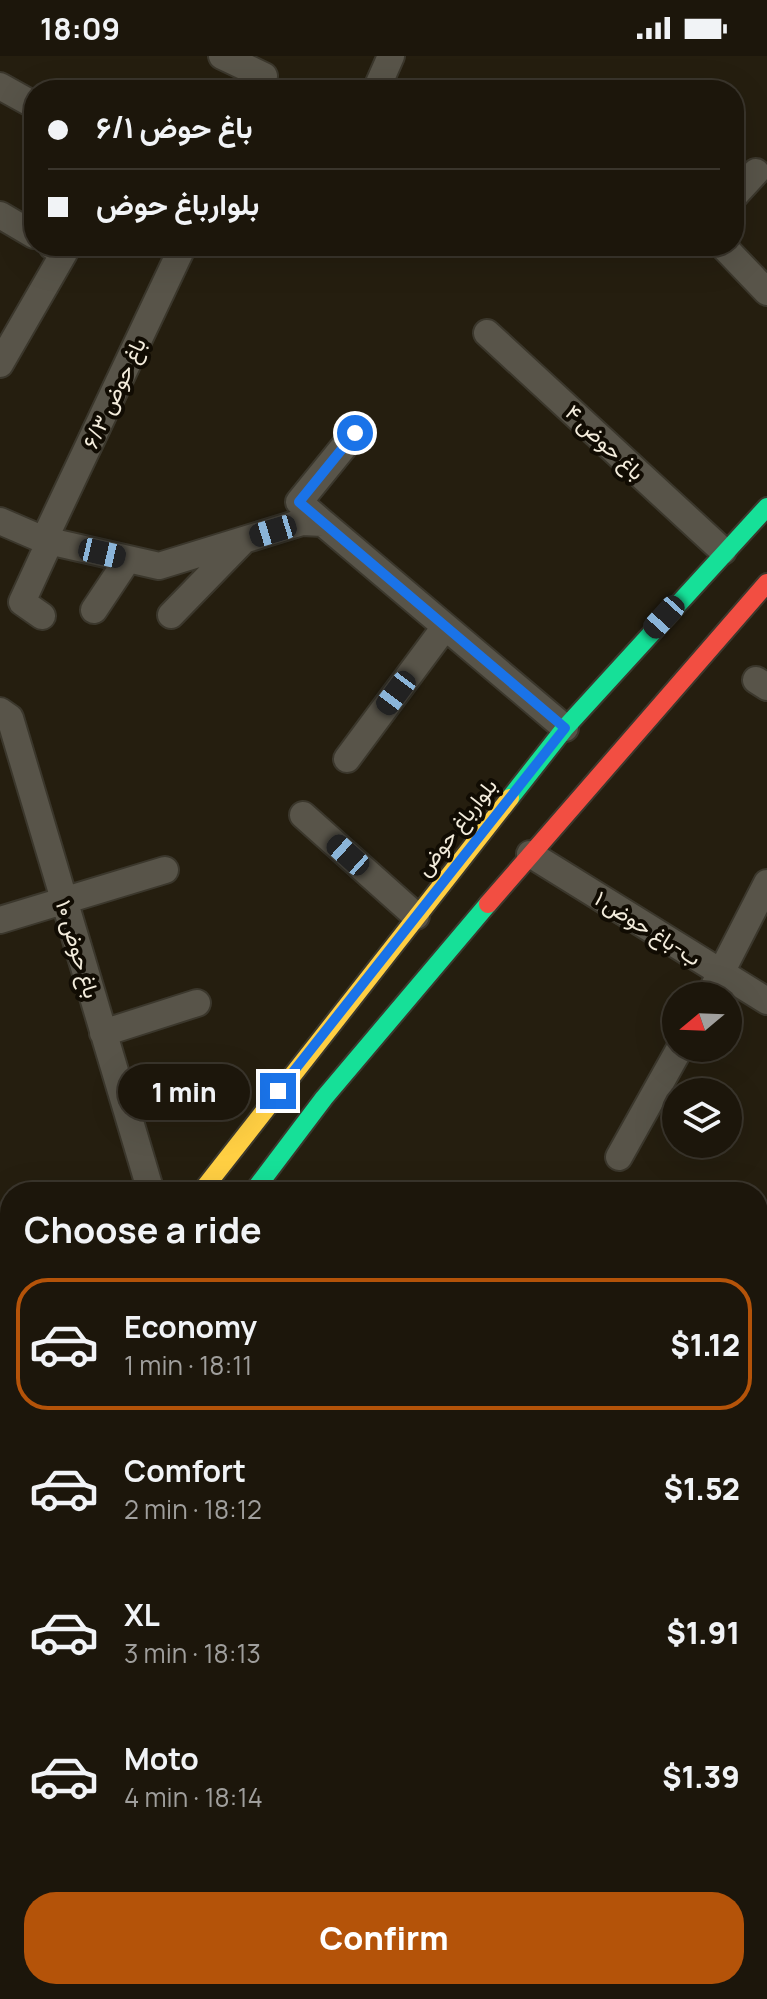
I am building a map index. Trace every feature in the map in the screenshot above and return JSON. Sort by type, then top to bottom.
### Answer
[{"type":"main road","name":"بلوارباغ حوض","points":[[209,1182],[565,728],[723,551],[767,507]]},
{"type":"main road","points":[[261,1182],[312,1114],[530,854],[767,583]]},
{"type":"main road","points":[[278,1091],[312,1114]]},
{"type":"street","points":[[222,56],[265,74]]},
{"type":"street","points":[[380,80],[391,56]]},
{"type":"street","points":[[0,86],[24,99]]},
{"type":"street","points":[[744,185],[756,172]]},
{"type":"street","points":[[0,215],[24,229]]},
{"type":"street","points":[[0,364],[62,256]]},
{"type":"street","name":"۶/۳ باغ حوض","points":[[42,616],[22,602],[178,256]]},
{"type":"street","points":[[733,256],[767,292]]},
{"type":"street","name":"۴ باغ حوض","points":[[487,333],[723,551]]},
{"type":"street","points":[[355,433],[299,502],[565,728]]},
{"type":"street","points":[[0,521],[47,541],[159,566],[302,522],[323,523]]},
{"type":"street","points":[[171,615],[244,539]]},
{"type":"street","points":[[94,610],[128,559]]},
{"type":"street","points":[[347,759],[445,627]]},
{"type":"street","name":"۱۰ باغ حوض","points":[[0,711],[10,718],[148,1182]]},
{"type":"street","points":[[303,815],[416,916]]},
{"type":"street","name":"۱ ب-باغ حوض","points":[[530,854],[712,982]]},
{"type":"street","points":[[0,920],[165,870]]},
{"type":"street","points":[[718,982],[767,883]]},
{"type":"street","name":"۱ ب-باغ حوض","points":[[742,993],[767,1001]]},
{"type":"street","points":[[103,1033],[197,1003]]},
{"type":"street","points":[[619,1157],[672,1062]]},
{"type":"traffic: fast","points":[[510,798],[565,728],[767,507]]},
{"type":"traffic: fast","points":[[261,1182],[324,1098],[488,904]]},
{"type":"traffic: slow","points":[[209,1182],[510,798]]},
{"type":"traffic: jam","points":[[488,904],[767,583]]},
{"type":"route","points":[[278,1091],[565,728],[299,502],[355,433]]}]
